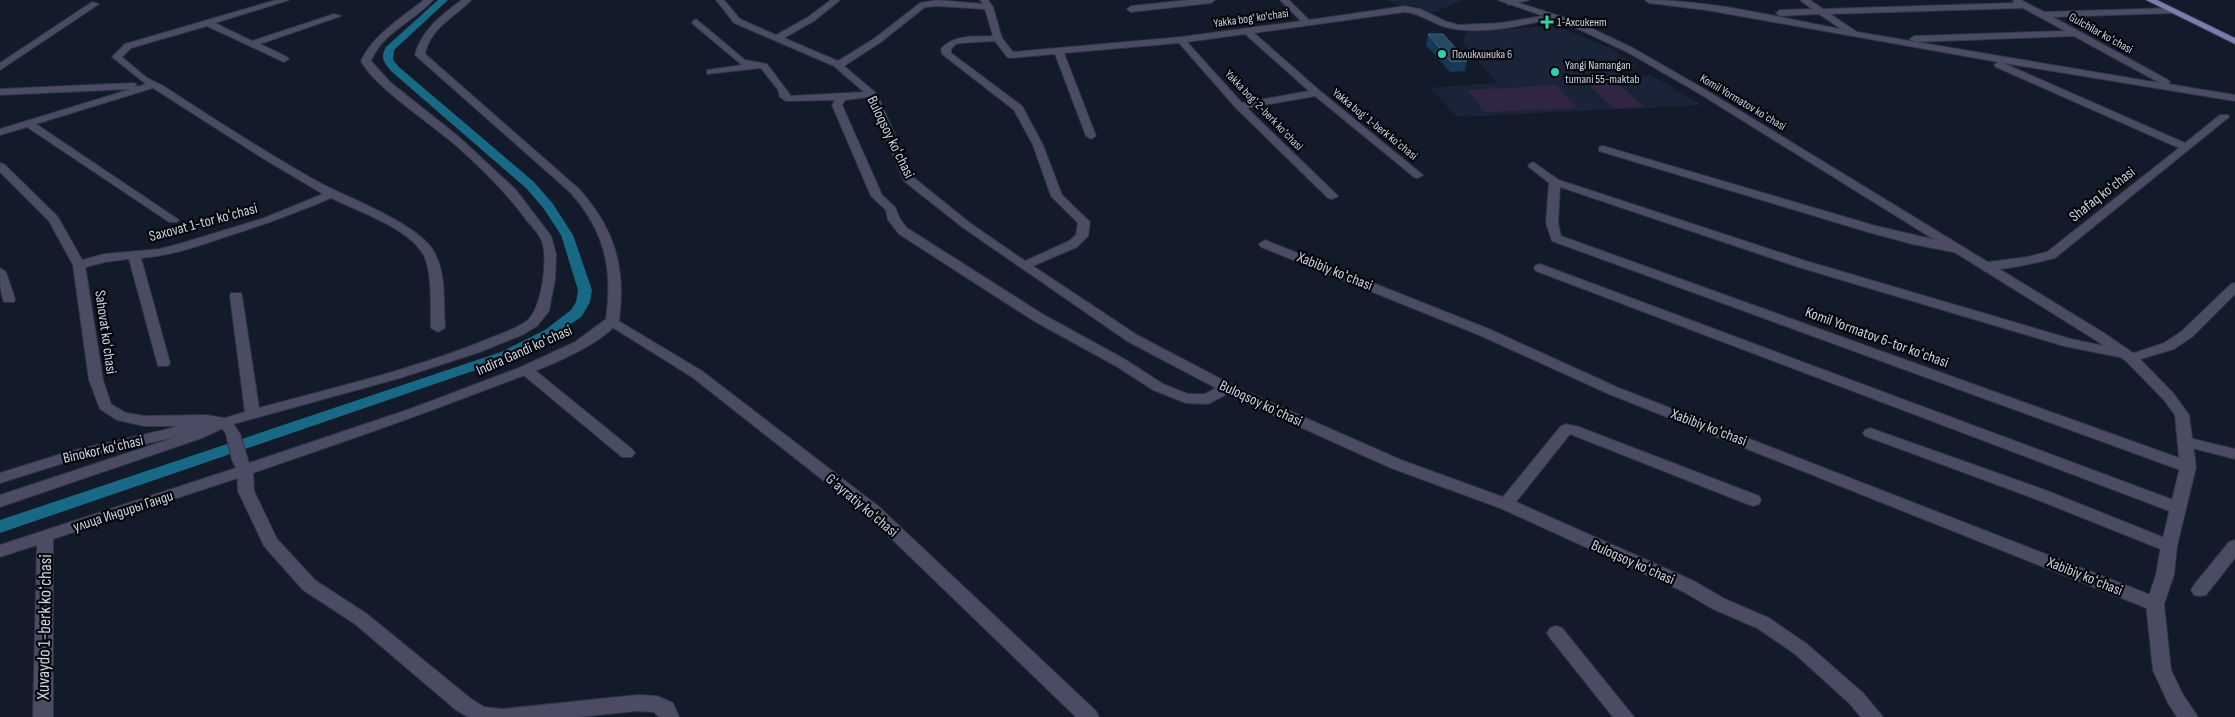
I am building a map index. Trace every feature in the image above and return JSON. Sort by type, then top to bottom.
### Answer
[{"type":"main road","points":[[2150,0],[2232,37]]},
{"type":"main road","points":[[2159,0],[2232,37]]},
{"type":"street","points":[[285,0],[128,46],[117,57],[144,80],[229,133],[332,194],[414,236],[428,252],[434,272],[438,328]]},
{"type":"street","points":[[0,501],[197,434],[229,428],[253,414],[395,374],[475,349],[519,331],[532,323],[542,310],[549,279],[550,254],[547,239],[512,192],[454,139],[387,84],[367,64],[368,54],[394,28],[429,0]]},
{"type":"street","points":[[467,0],[437,26],[422,46],[420,55],[575,191],[593,212],[609,244],[616,302],[612,321]]},
{"type":"street","name":"Buloqsoy koʻchasi","points":[[720,0],[737,21],[838,65],[872,94],[908,179],[966,225],[1132,338],[1227,388],[1396,464],[1506,504],[1688,586],[1719,604],[1763,623],[1801,649],[1856,698],[1874,717]]},
{"type":"street","points":[[777,38],[811,19],[836,0]]},
{"type":"street","points":[[1131,8],[1211,0]]},
{"type":"street","points":[[1284,0],[1308,23]]},
{"type":"street","points":[[1513,1],[1525,0]]},
{"type":"street","points":[[1649,0],[1706,7],[1858,36],[2235,98]]},
{"type":"street","points":[[1804,0],[1858,36]]},
{"type":"street","name":"Komil Yormatov koʻchasi","points":[[1513,1],[1575,24],[1638,54],[1703,92],[2099,336],[2127,356],[2169,397],[2182,415],[2188,466]]},
{"type":"street","points":[[1780,13],[2019,2]]},
{"type":"street","name":"Gulchilar koʻchasi","points":[[2019,2],[2174,87]]},
{"type":"street","points":[[838,65],[878,40],[923,5],[937,3],[986,3]]},
{"type":"street","name":"Yakka bog' ko'chasi","points":[[986,3],[998,38],[1010,55],[1181,40],[1405,9],[1415,10],[1446,25],[1461,27],[1514,24],[1551,16]]},
{"type":"street","points":[[0,67],[95,4]]},
{"type":"street","points":[[2042,15],[2172,11]]},
{"type":"street","points":[[251,44],[338,16]]},
{"type":"street","points":[[696,22],[736,58],[753,65]]},
{"type":"street","points":[[208,23],[284,58]]},
{"type":"street","name":"Yakka bogʻ 1-berk koʻchasi","points":[[1247,31],[1317,93],[1418,175]]},
{"type":"street","points":[[1886,40],[2077,34]]},
{"type":"street","points":[[998,38],[953,42],[946,49],[947,54],[1018,108],[1038,145],[1057,196],[1084,222],[1082,236],[1073,244],[1024,266]]},
{"type":"street","name":"Yakka bogʻ 2-berk koʻchasi","points":[[1181,40],[1240,106],[1332,196]]},
{"type":"street","points":[[1059,52],[1091,136]]},
{"type":"street","points":[[1981,57],[2186,147]]},
{"type":"street","points":[[710,72],[753,65],[764,66],[783,90],[783,95],[789,98],[842,98],[872,94]]},
{"type":"street","points":[[0,92],[154,85]]},
{"type":"street","points":[[0,132],[154,85]]},
{"type":"street","name":"Yakka bogʻ 1-berk koʻchasi","points":[[1240,106],[1317,93]]},
{"type":"street","points":[[842,98],[837,105],[877,196],[891,209],[894,220],[902,231],[1039,318],[1121,363],[1158,387],[1186,398],[1208,399],[1227,388]]},
{"type":"street","name":"Shafaq koʻchasi","points":[[1985,266],[2027,261],[2050,255],[2224,117]]},
{"type":"street","points":[[29,124],[173,220]]},
{"type":"street","points":[[1603,149],[1880,232],[1958,249]]},
{"type":"street","points":[[1533,165],[1556,182],[1802,264],[2069,343],[2127,356],[2168,346],[2186,334],[2235,287]]},
{"type":"street","name":"Sahovat koʻchasi","points":[[0,166],[54,220],[79,265],[96,380],[105,406],[122,418],[144,421],[206,420],[229,428]]},
{"type":"street","name":"Komil Yormatov 6-tor koʻchasi","points":[[1556,182],[1552,223],[1556,238],[2188,466]]},
{"type":"street","name":"Saxovat 1-tor koʻchasi","points":[[79,265],[104,258],[160,253],[183,247],[268,220],[332,194]]},
{"type":"street","name":"Xabibiy koʻchasi","points":[[1265,244],[1484,332],[1614,391],[2155,604]]},
{"type":"street","points":[[134,254],[163,363]]},
{"type":"street","points":[[1540,268],[2178,508]]},
{"type":"street","points":[[0,272],[9,300]]},
{"type":"street","points":[[236,296],[253,414]]},
{"type":"street","name":"Indira Gandi koʻchasi","points":[[243,465],[415,412],[526,370],[580,345],[612,321]]},
{"type":"street","name":"Gʻayratiy koʻchasi","points":[[612,321],[697,374],[872,510],[1090,717]]},
{"type":"street","points":[[526,370],[627,453]]},
{"type":"street","name":"Binokor koʻchasi","points":[[0,478],[67,456],[172,433],[206,420]]},
{"type":"street","points":[[229,428],[243,465],[246,492],[270,542],[309,585],[361,619],[463,704],[481,715],[502,717],[637,703],[657,704],[666,708],[669,717]]},
{"type":"street","points":[[1506,504],[1566,429],[1753,500]]},
{"type":"street","points":[[1870,433],[2039,494],[2169,546]]},
{"type":"street","points":[[2185,442],[2235,454]]},
{"type":"street","name":"улица Индиры Ганди","points":[[0,552],[243,465]]},
{"type":"street","points":[[2188,466],[2169,546],[2165,575],[2155,604],[2162,670],[2175,698],[2188,717]]},
{"type":"street","name":"Xuvaydo 1-berk koʻchasi","points":[[44,717],[45,536]]},
{"type":"street","points":[[2200,590],[2235,546]]},
{"type":"street","points":[[1556,634],[1624,717]]},
{"type":"shaded area","points":[[1387,0],[1463,0],[1433,13],[1413,5],[1398,5]]},
{"type":"shaded area","name":"Yangi Namangan tumani 55-maktab","points":[[1557,26],[1612,49],[1638,67],[1619,69],[1629,77],[1651,75],[1702,105],[1457,117],[1430,88],[1497,83],[1462,41],[1467,31]]},
{"type":"shaded area","points":[[1617,83],[1644,107],[1614,109],[1589,85]]},
{"type":"shaded area","points":[[1556,85],[1577,108],[1485,112],[1467,90]]},
{"type":"building","points":[[1428,34],[1443,34],[1467,61],[1451,62]]},
{"type":"waterway","points":[[0,527],[506,355],[550,333],[577,313],[583,302],[585,290],[567,235],[549,207],[530,185],[395,69],[388,60],[390,49],[443,0]]},
{"type":"place","name":"1-Ахсикент","points":[[1547,22]]},
{"type":"place","name":"Поликлиника 6","points":[[1442,54]]},
{"type":"place","name":"Yangi Namangan tumani 55-maktab","points":[[1555,72]]}]
